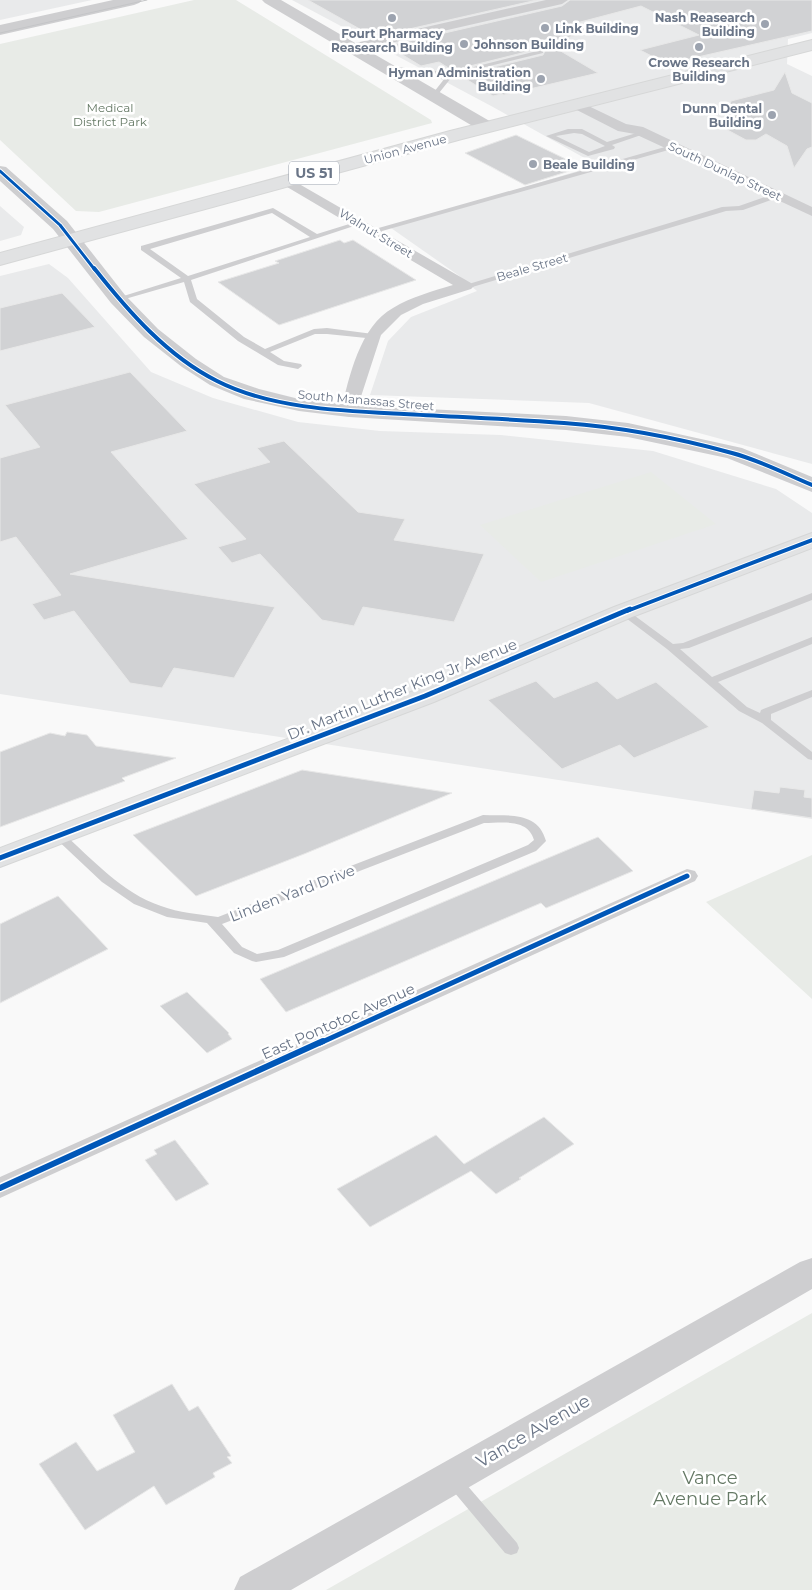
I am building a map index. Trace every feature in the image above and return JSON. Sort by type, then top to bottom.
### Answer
[{"type":"main road","name":"Union Avenue","points":[[0,259],[487,127],[812,45]]},
{"type":"main road","name":"Dr. Martin Luther King Jr Avenue","points":[[0,858],[425,696],[622,612],[812,540]]},
{"type":"street","points":[[0,30],[134,0]]},
{"type":"street","points":[[270,0],[487,127]]},
{"type":"street","points":[[351,48],[562,0]]},
{"type":"street","name":"South Dunlap Street","points":[[583,102],[623,128],[640,132],[675,147],[812,212]]},
{"type":"street","name":"South Manassas Street","points":[[0,171],[60,225],[118,299],[151,333],[189,364],[217,380],[252,394],[299,406],[349,411],[566,423],[628,430],[734,453],[812,485]]},
{"type":"street","name":"Walnut Street","points":[[287,181],[466,286]]},
{"type":"street","name":"Beale Street","points":[[349,411],[354,389],[374,333],[396,312],[418,301],[466,286]]},
{"type":"street","name":"East Pontotoc Avenue","points":[[0,1188],[687,876]]},
{"type":"street","name":"Vance Avenue","points":[[254,1590],[812,1272]]},
{"type":"lane","points":[[386,68],[446,74],[541,52]]},
{"type":"lane","points":[[433,97],[448,78],[446,74]]},
{"type":"lane","points":[[606,144],[612,147],[588,154],[550,136],[576,130],[606,144],[640,132]]},
{"type":"lane","points":[[372,231],[675,147]]},
{"type":"lane","name":"Beale Street","points":[[466,286],[725,209],[740,208],[772,193]]},
{"type":"lane","points":[[298,366],[281,363],[241,339],[193,300],[187,279],[144,248],[273,210],[316,237]]},
{"type":"lane","points":[[118,299],[359,224]]},
{"type":"lane","points":[[264,352],[314,332],[327,331],[373,337]]},
{"type":"lane","points":[[671,647],[685,646],[812,596]]},
{"type":"lane","points":[[622,612],[671,647],[743,710],[766,721],[812,757]]},
{"type":"lane","points":[[711,681],[812,640]]},
{"type":"lane","points":[[766,721],[765,712],[812,693]]},
{"type":"lane","name":"Linden Yard Drive","points":[[58,835],[104,877],[139,902],[178,915],[219,921],[483,819],[520,820],[533,825],[540,833],[540,841],[532,848],[280,954],[256,958],[238,950],[211,920]]},
{"type":"lane","points":[[451,1478],[511,1548]]},
{"type":"shaded area","points":[[0,0],[92,0],[0,20]]},
{"type":"shaded area","points":[[292,0],[812,0],[812,33],[788,39],[787,64],[812,76],[812,464],[589,403],[370,395],[388,341],[411,317],[477,291],[458,275],[391,228],[597,165],[493,107]]},
{"type":"shaded area","points":[[0,206],[24,227],[21,235],[0,241]]},
{"type":"shaded area","points":[[49,264],[68,278],[151,372],[213,398],[298,422],[380,431],[501,435],[653,451],[776,489],[812,513],[812,819],[0,694],[0,276]]},
{"type":"green space","name":"Medical District Park","points":[[194,0],[236,0],[431,120],[432,123],[99,212],[76,211],[0,140],[0,44]]},
{"type":"green space","points":[[651,472],[716,524],[541,582],[480,525]]},
{"type":"green space","points":[[812,855],[812,999],[706,902]]},
{"type":"green space","name":"Vance Avenue Park","points":[[812,1313],[812,1590],[326,1590]]},
{"type":"building","name":"Fourt Pharmacy Reasearch Building","points":[[308,0],[537,0],[374,37]]},
{"type":"building","points":[[570,0],[812,0],[812,31],[667,64],[640,50],[699,35],[641,6],[569,25],[585,33],[547,43],[598,73],[493,96],[439,62],[421,66],[388,46],[562,6]],"holes":[[[542,48],[545,51],[543,55],[465,74],[460,70]]]},
{"type":"building","name":"Dunn Dental Building","points":[[785,72],[792,93],[812,103],[812,147],[807,149],[794,168],[787,146],[766,134],[756,140],[746,140],[722,127],[731,101],[774,90]]},
{"type":"building","name":"Beale Building","points":[[516,135],[582,167],[525,185],[465,153]]},
{"type":"building","points":[[340,240],[344,243],[353,240],[416,280],[279,325],[218,282],[279,263],[275,261]]},
{"type":"building","points":[[62,293],[95,327],[0,351],[0,308]]},
{"type":"building","points":[[130,372],[187,431],[111,452],[188,539],[70,574],[275,607],[234,678],[174,668],[162,688],[130,683],[74,611],[44,620],[32,604],[61,595],[16,537],[0,542],[0,458],[40,447],[5,405]]},
{"type":"building","points":[[284,441],[358,512],[405,519],[394,540],[484,554],[454,622],[363,607],[354,626],[322,620],[260,554],[232,563],[218,547],[246,539],[194,484],[270,462],[257,448]]},
{"type":"building","points":[[536,681],[554,698],[597,681],[617,699],[656,682],[709,727],[634,758],[620,745],[562,769],[488,700]]},
{"type":"building","points":[[67,732],[87,735],[96,746],[176,758],[122,778],[125,781],[0,827],[0,752],[50,733],[65,736]]},
{"type":"building","points":[[302,770],[452,793],[196,896],[133,835]]},
{"type":"building","points":[[780,787],[805,790],[804,797],[812,798],[812,818],[751,809],[754,790],[779,793]]},
{"type":"building","points":[[598,837],[633,871],[546,908],[541,903],[286,1012],[260,979]]},
{"type":"building","points":[[58,896],[108,949],[0,1003],[0,924]]},
{"type":"building","points":[[187,992],[229,1033],[232,1039],[207,1053],[160,1006]]},
{"type":"building","points":[[544,1117],[574,1144],[496,1194],[471,1171],[370,1227],[337,1189],[436,1135],[464,1164]]},
{"type":"building","points":[[175,1140],[209,1184],[176,1201],[145,1160],[157,1154],[154,1150]]},
{"type":"building","points":[[172,1384],[189,1411],[198,1406],[231,1456],[227,1457],[232,1463],[213,1473],[215,1477],[166,1505],[154,1486],[85,1530],[39,1464],[76,1442],[97,1471],[135,1452],[113,1415]]},
{"type":"tram line","points":[[0,33],[147,0]]},
{"type":"cycle path","points":[[0,171],[60,225],[118,299],[151,333],[189,363],[217,381],[252,394],[299,405],[349,411],[566,423],[628,430],[734,453],[812,485]]},
{"type":"cycle path","points":[[0,858],[425,696],[623,612],[812,540]]},
{"type":"cycle path","points":[[0,1188],[687,876]]},
{"type":"place","name":"Fourt Pharmacy Reasearch Building","points":[[392,18]]},
{"type":"place","name":"Nash Reasearch Building","points":[[765,24]]},
{"type":"place","name":"Link Building","points":[[545,28]]},
{"type":"place","name":"Johnson Building","points":[[464,44]]},
{"type":"place","name":"Crowe Research Building","points":[[699,47]]},
{"type":"place","name":"Hyman Administration Building","points":[[541,79]]},
{"type":"place","name":"Dunn Dental Building","points":[[772,115]]},
{"type":"place","name":"Beale Building","points":[[533,164]]}]
